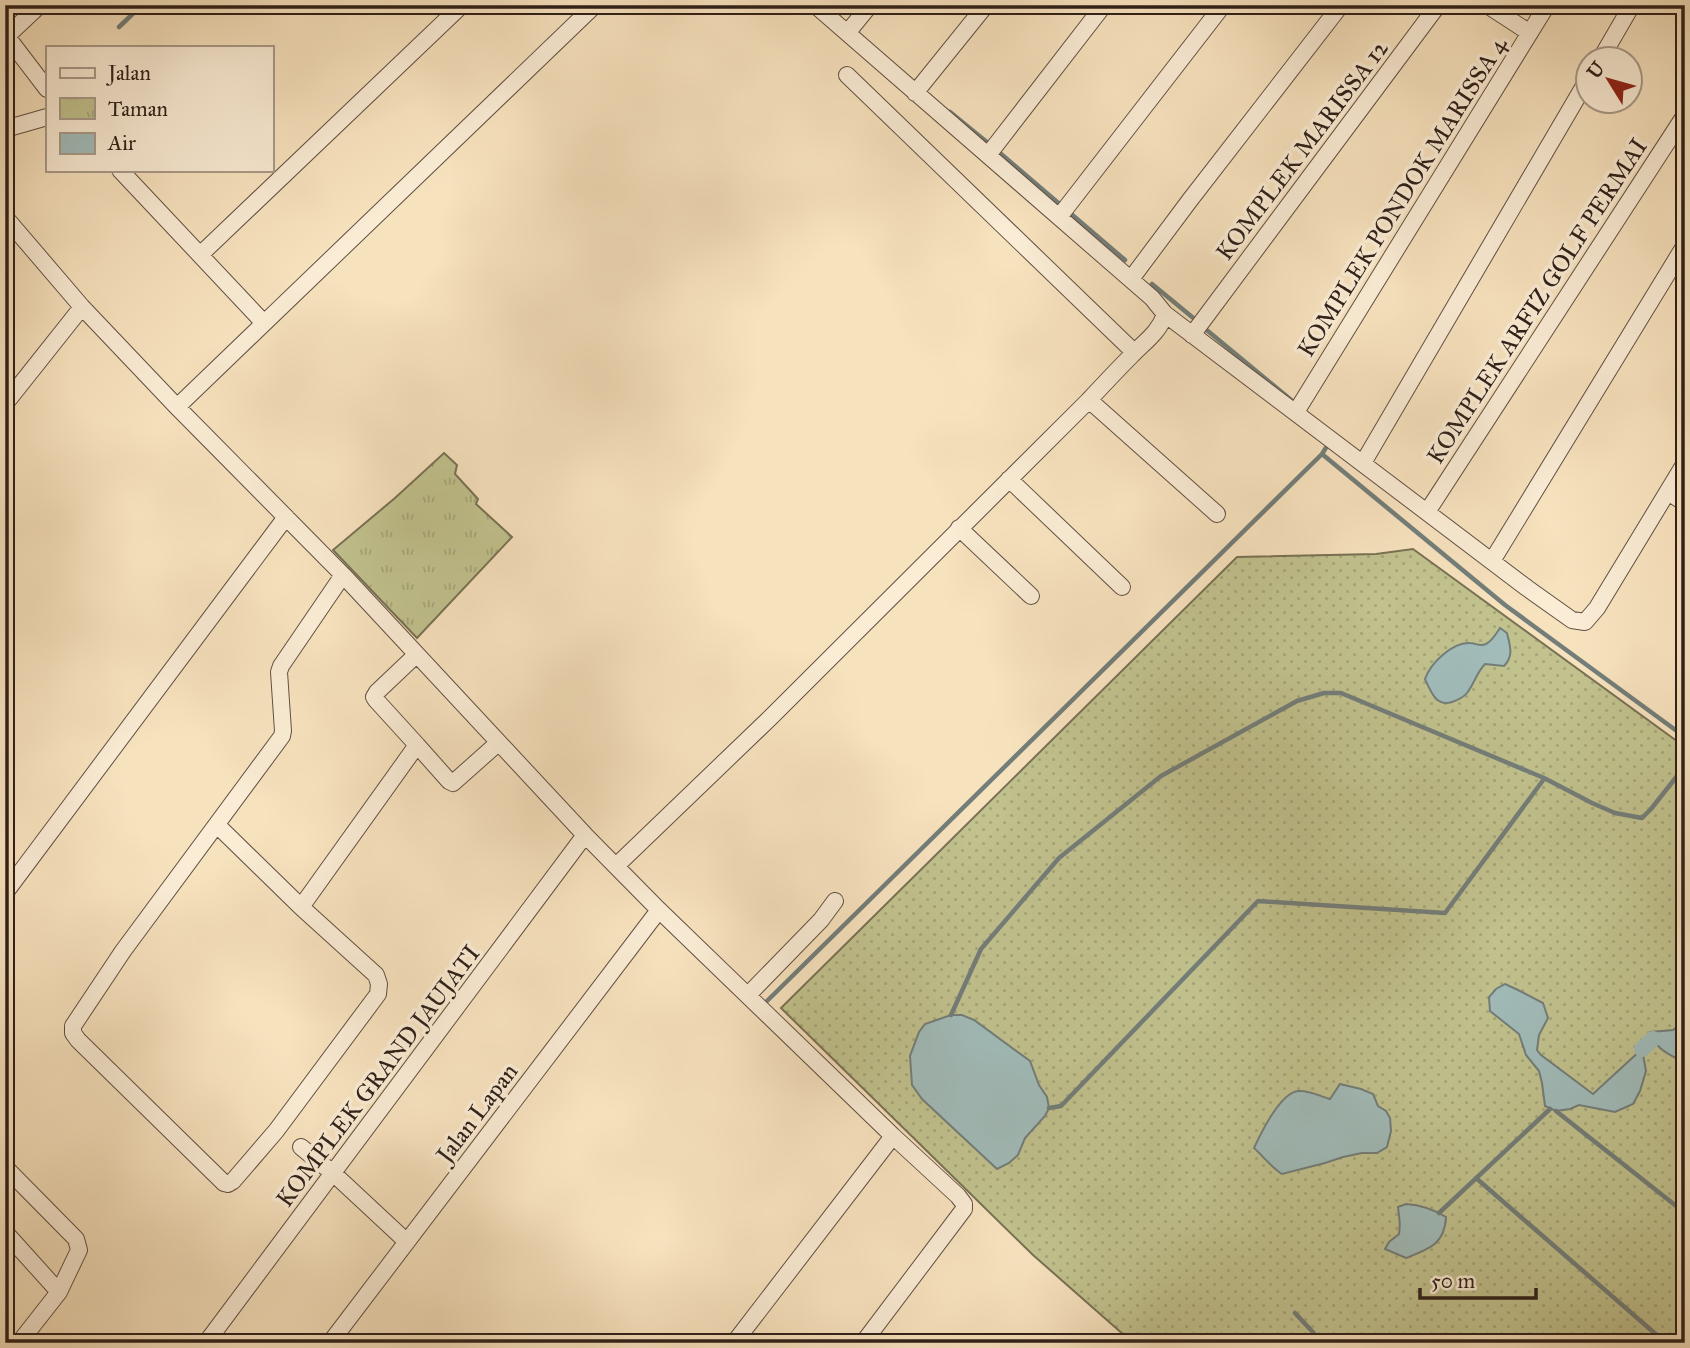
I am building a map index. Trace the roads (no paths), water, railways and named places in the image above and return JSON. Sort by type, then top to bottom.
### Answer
[{"type":"street","points":[[40,5],[6,35],[46,88]]},
{"type":"street","points":[[201,254],[462,5]]},
{"type":"street","points":[[177,407],[596,5]]},
{"type":"street","points":[[815,5],[1131,279],[1166,314],[1572,620],[1585,622],[1597,608],[1685,463]]},
{"type":"street","points":[[848,32],[870,5]]},
{"type":"street","points":[[915,93],[986,5]]},
{"type":"street","points":[[988,155],[1104,5]]},
{"type":"street","points":[[1059,217],[1223,5]]},
{"type":"street","points":[[1131,279],[1341,5]]},
{"type":"street","name":"KOMPLEK MARISSA 12","points":[[1192,335],[1438,5]]},
{"type":"street","points":[[1487,5],[1530,33]]},
{"type":"street","name":"KOMPLEK PONDOK MARISSA 4","points":[[1296,412],[1547,5]]},
{"type":"street","points":[[1608,46],[1632,5]]},
{"type":"street","points":[[847,75],[1134,352]]},
{"type":"street","points":[[1363,463],[1574,103]]},
{"type":"street","points":[[5,129],[46,117]]},
{"type":"street","name":"KOMPLEK ARFIZ GOLF PERMAI","points":[[1427,512],[1684,118]]},
{"type":"street","points":[[122,172],[264,323]]},
{"type":"street","points":[[5,218],[82,307],[343,575],[584,835],[964,1203],[964,1209],[863,1343]]},
{"type":"street","points":[[1492,561],[1685,246]]},
{"type":"street","points":[[5,404],[82,307]]},
{"type":"street","points":[[616,866],[771,717],[1089,400],[1156,332],[1166,314]]},
{"type":"street","points":[[1089,400],[1217,514]]},
{"type":"street","points":[[1009,479],[1122,587]]},
{"type":"street","points":[[1668,492],[1685,503]]},
{"type":"street","points":[[5,893],[286,517]]},
{"type":"street","points":[[959,528],[1031,596]]},
{"type":"street","points":[[217,825],[376,975],[379,984],[378,994],[276,1131],[228,1184],[78,1040],[73,1033],[73,1026],[123,951],[282,736],[281,666],[343,575]]},
{"type":"street","points":[[416,655],[374,696],[449,781],[453,783],[498,743]]},
{"type":"street","points":[[301,907],[417,745]]},
{"type":"street","name":"KOMPLEK GRAND JAUJATI","points":[[206,1343],[584,835]]},
{"type":"street","points":[[748,996],[821,920],[835,901]]},
{"type":"street","name":"Jalan Lapan","points":[[330,1343],[660,910]]},
{"type":"street","points":[[734,1343],[893,1136]]},
{"type":"street","points":[[301,1147],[407,1242]]},
{"type":"street","points":[[5,1167],[76,1239],[79,1250],[59,1293],[19,1343]]},
{"type":"street","points":[[5,1232],[59,1293]]},
{"type":"water","points":[[1500,628],[1507,633],[1510,647],[1510,655],[1504,666],[1485,664],[1464,696],[1446,703],[1438,700],[1425,679],[1437,661],[1456,646],[1486,644]]},
{"type":"water","points":[[1505,984],[1543,1003],[1548,1018],[1539,1035],[1537,1050],[1593,1094],[1642,1049],[1646,1071],[1633,1104],[1615,1112],[1579,1105],[1556,1111],[1545,1106],[1539,1071],[1526,1055],[1519,1034],[1490,1011],[1489,997]]},
{"type":"water","points":[[951,1015],[962,1015],[974,1020],[1030,1061],[1039,1085],[1047,1097],[1049,1108],[1045,1116],[1025,1138],[1018,1155],[997,1169],[922,1099],[912,1085],[910,1056],[919,1032],[925,1024]]},
{"type":"water","points":[[1685,1020],[1685,1059],[1681,1061],[1659,1047],[1651,1032],[1673,1030]]},
{"type":"water","points":[[1340,1084],[1373,1094],[1378,1106],[1386,1111],[1390,1118],[1391,1131],[1387,1147],[1377,1153],[1343,1157],[1282,1174],[1254,1148],[1278,1106],[1291,1093],[1307,1091],[1330,1099]]},
{"type":"water","points":[[1406,1204],[1427,1208],[1446,1217],[1443,1234],[1439,1239],[1428,1248],[1406,1258],[1385,1249],[1399,1234],[1398,1207]]},
{"type":"waterway","points":[[119,27],[142,5]]},
{"type":"waterway","points":[[950,112],[988,143]]},
{"type":"waterway","points":[[1000,153],[1125,260]]},
{"type":"waterway","points":[[1152,284],[1197,321]]},
{"type":"waterway","points":[[1203,327],[1296,404]]},
{"type":"waterway","points":[[767,1001],[1322,454],[1329,443]]},
{"type":"waterway","points":[[1322,454],[1505,605],[1685,737]]},
{"type":"waterway","points":[[951,1015],[981,949],[1059,858],[1161,776],[1297,701],[1324,693],[1341,693],[1544,778],[1615,813],[1642,818],[1685,766]]},
{"type":"waterway","points":[[1049,1108],[1061,1106],[1258,901],[1445,913],[1544,779]]},
{"type":"waterway","points":[[1642,1049],[1653,1039]]},
{"type":"waterway","points":[[1439,1213],[1550,1109]]},
{"type":"waterway","points":[[1556,1111],[1685,1213]]},
{"type":"waterway","points":[[1476,1178],[1666,1343]]},
{"type":"waterway","points":[[1295,1313],[1323,1343]]}]
